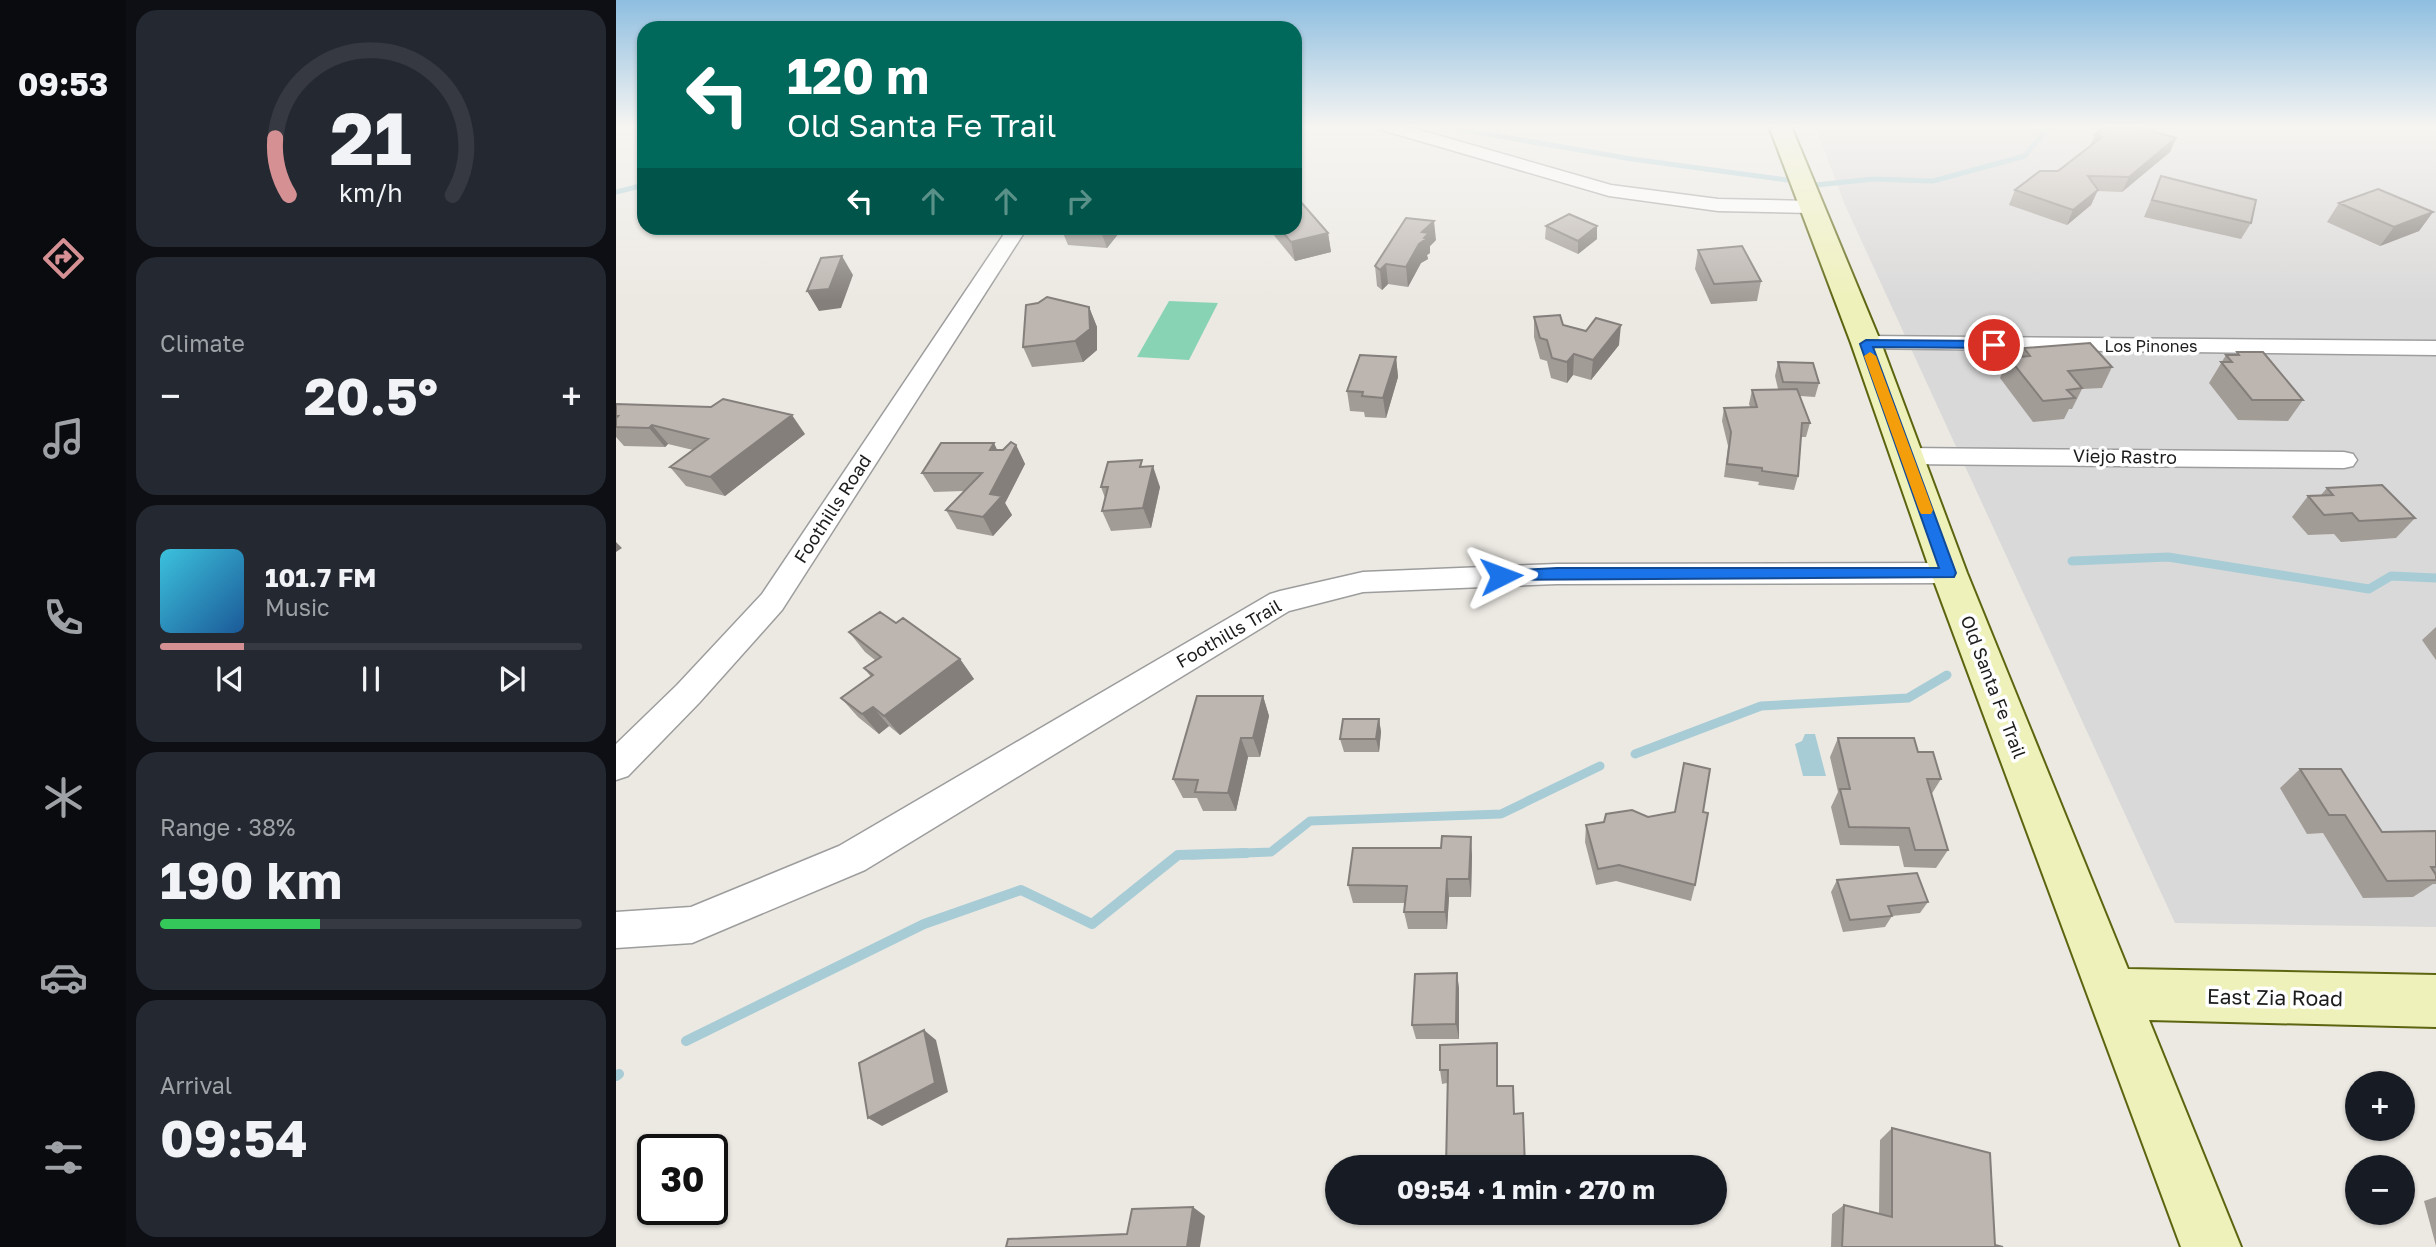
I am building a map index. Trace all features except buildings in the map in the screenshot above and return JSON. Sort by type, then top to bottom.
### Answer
[{"type":"street","points":[[1589,184],[1609,190],[1718,205],[1811,207]]},
{"type":"street","name":"Old Santa Fe Trail","points":[[1802,184],[1866,344],[1949,573],[2211,1247]]},
{"type":"street","name":"Foothills Road","points":[[616,766],[688,694],[772,602],[1012,235]]},
{"type":"street","name":"Los Pinones","points":[[1866,344],[2436,348]]},
{"type":"street","name":"Viejo Rastro","points":[[1906,456],[2344,460]]},
{"type":"street","name":"Foothills Trail","points":[[616,930],[692,925],[852,858],[1280,602],[1363,582],[1557,574],[1949,573]]},
{"type":"street","name":"East Zia Road","points":[[2113,994],[2436,1001]]},
{"type":"shaded area","points":[[1837,184],[2436,184],[2436,927],[2175,923]]},
{"type":"green space","points":[[1169,301],[1218,303],[1189,360],[1137,357]]},
{"type":"water","points":[[1805,734],[1815,734],[1826,776],[1803,776],[1795,744],[1802,741]]},
{"type":"waterway","points":[[1816,185],[1824,184]]},
{"type":"waterway","points":[[616,192],[637,187]]},
{"type":"waterway","points":[[2072,561],[2168,557],[2369,589],[2391,576],[2436,578]]},
{"type":"waterway","points":[[1635,754],[1761,706],[1908,698],[1947,675]]},
{"type":"waterway","points":[[1240,853],[1271,852],[1310,821],[1501,814],[1600,766]]},
{"type":"waterway","points":[[686,1041],[924,924],[1021,890],[1092,924],[1178,855],[1240,853]]},
{"type":"waterway","points":[[1192,855],[1240,853]]},
{"type":"waterway","points":[[1240,853],[1246,853]]},
{"type":"slow traffic","points":[[1870,356],[1926,510]]},
{"type":"route","points":[[1501,576],[1949,573],[1866,344],[1994,345]]}]
